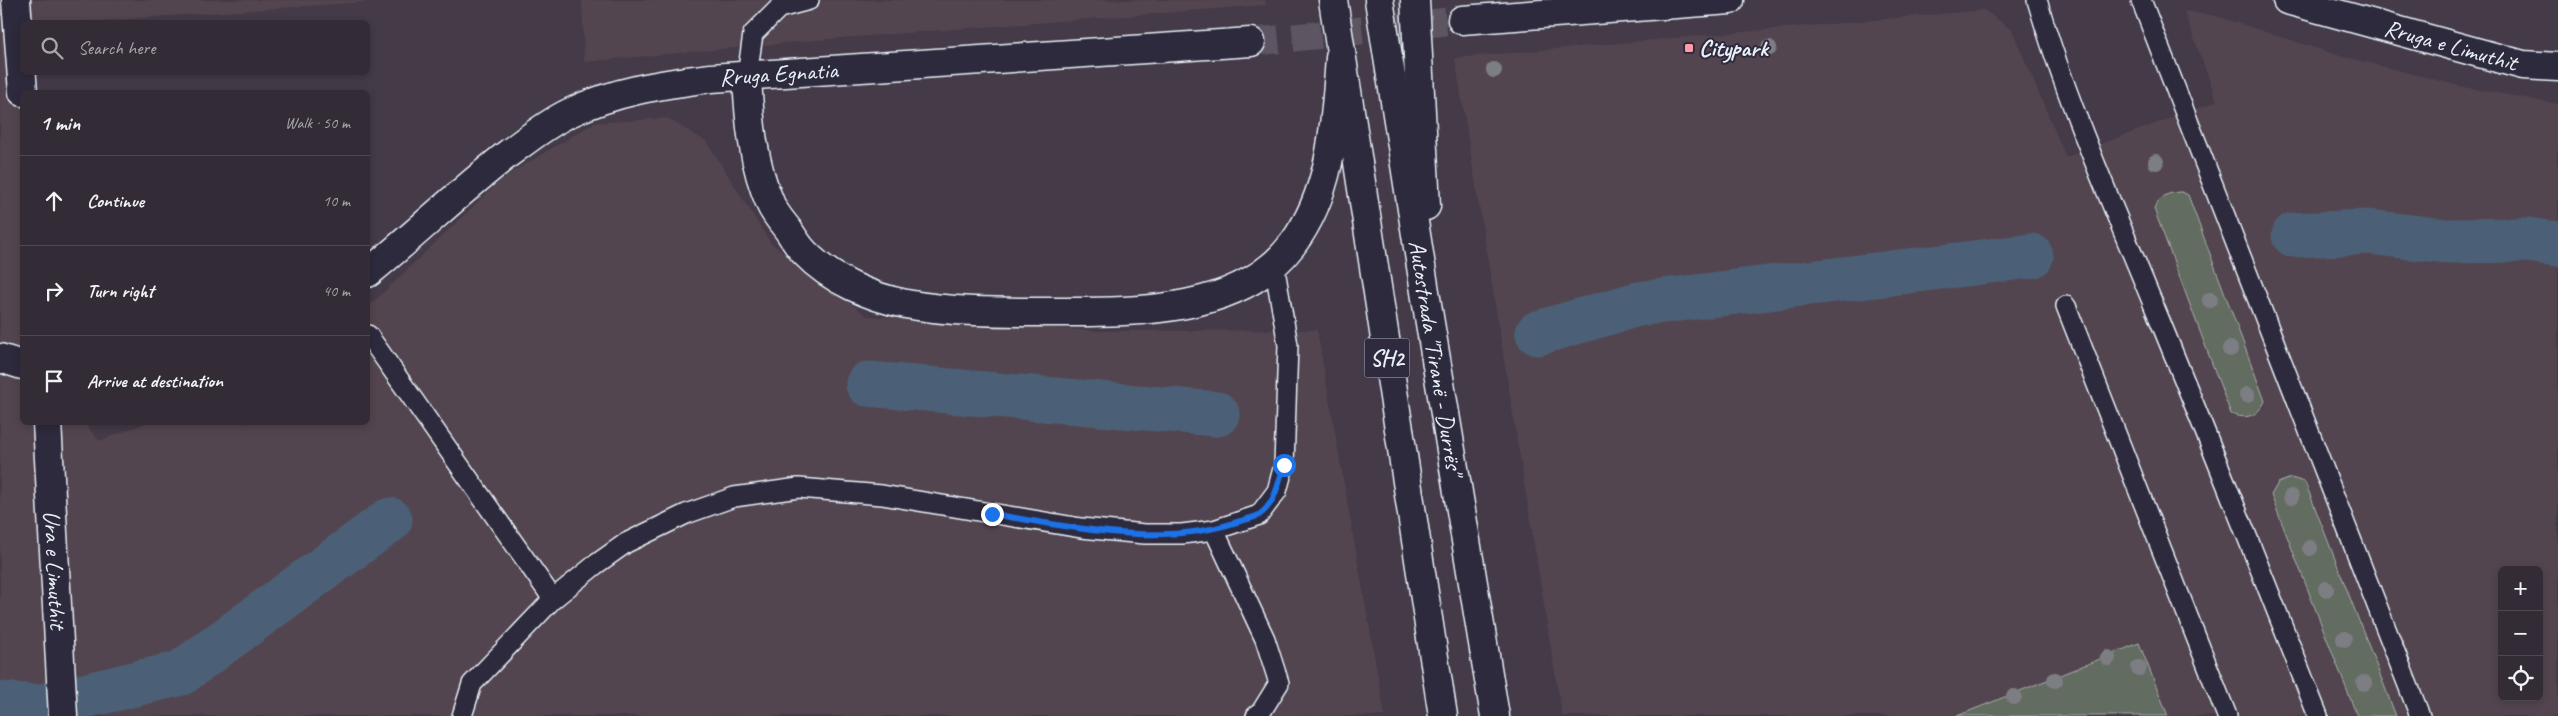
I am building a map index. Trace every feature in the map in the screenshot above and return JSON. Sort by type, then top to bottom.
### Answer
[{"type":"main road","points":[[16,0],[20,53]]},
{"type":"main road","name":"Autostrada \"Tiranë - Durrës\"","points":[[1333,0],[1340,58],[1443,716]]},
{"type":"main road","name":"Autostrada \"Tiranë - Durrës\"","points":[[1379,0],[1495,716]]},
{"type":"main road","points":[[1415,0],[1425,167],[1429,317]]},
{"type":"main road","points":[[1462,20],[1730,0]]},
{"type":"main road","name":"Rruga e Limuthit","points":[[2287,0],[2523,65],[2558,67]]},
{"type":"main road","name":"Rruga Egnatia","points":[[370,271],[475,179],[527,139],[567,113],[604,99],[648,86],[747,76],[1251,42]]},
{"type":"main road","points":[[747,76],[749,124],[759,170],[772,207],[804,253],[836,278],[876,295],[905,304],[1004,312],[1135,312],[1182,305],[1226,292],[1265,272],[1292,245],[1314,208],[1322,186],[1334,138],[1340,58]]},
{"type":"main road","points":[[22,75],[23,90]]},
{"type":"main road","points":[[0,358],[20,364]]},
{"type":"main road","name":"Ura e Limuthit","points":[[47,425],[63,716]]},
{"type":"lane","points":[[747,76],[753,34],[779,8],[809,0]]},
{"type":"lane","points":[[2037,0],[2048,36],[2090,149],[2221,470],[2318,716]]},
{"type":"lane","points":[[2141,0],[2420,716]]},
{"type":"lane","points":[[462,716],[472,684],[553,599],[595,565],[626,543],[686,514],[734,497],[799,488],[919,500],[1081,528],[1145,534],[1182,534],[1214,530],[1259,515],[1277,491],[1282,474],[1288,345],[1274,264]]},
{"type":"lane","points":[[2066,306],[2227,716]]},
{"type":"lane","points":[[370,339],[553,599]]},
{"type":"lane","points":[[1214,530],[1264,639],[1279,683],[1261,712],[1256,716]]},
{"type":"shaded area","points":[[0,0],[392,0],[114,20],[20,20],[20,75],[22,75],[22,90],[20,90],[20,425],[86,425],[99,441],[141,425],[370,425],[370,305],[504,177],[594,123],[667,118],[707,142],[770,242],[867,316],[1098,331],[1317,330],[1385,716],[0,716]]},
{"type":"shaded area","points":[[582,0],[1265,0],[1266,5],[817,40],[584,62]]},
{"type":"shaded area","name":"Citypark","points":[[1984,10],[2012,30],[2066,157],[2217,101],[2184,11],[2216,16],[2334,54],[2464,87],[2558,104],[2558,716],[1562,716],[1455,58]]},
{"type":"green space","points":[[2182,192],[2188,195],[2265,401],[2259,410],[2251,415],[2242,417],[2231,414],[2154,209],[2165,196]]},
{"type":"green space","points":[[2291,478],[2305,482],[2396,716],[2357,716],[2271,495],[2278,483]]},
{"type":"green space","points":[[2139,643],[2168,716],[1957,716],[2115,653]]},
{"type":"waterway","points":[[2294,235],[2368,232],[2446,241],[2527,240],[2558,244]]},
{"type":"waterway","points":[[1538,333],[1638,304],[2031,256]]},
{"type":"waterway","points":[[868,384],[1217,414]]},
{"type":"waterway","points":[[0,704],[38,707],[181,673],[390,520]]},
{"type":"tunnel","points":[[1251,42],[1462,20]]},
{"type":"place","name":"Citypark","points":[[1689,48]]},
{"type":"route","points":[[992,514],[1081,528],[1145,534],[1182,534],[1214,530],[1259,515],[1277,491],[1284,465]]}]
